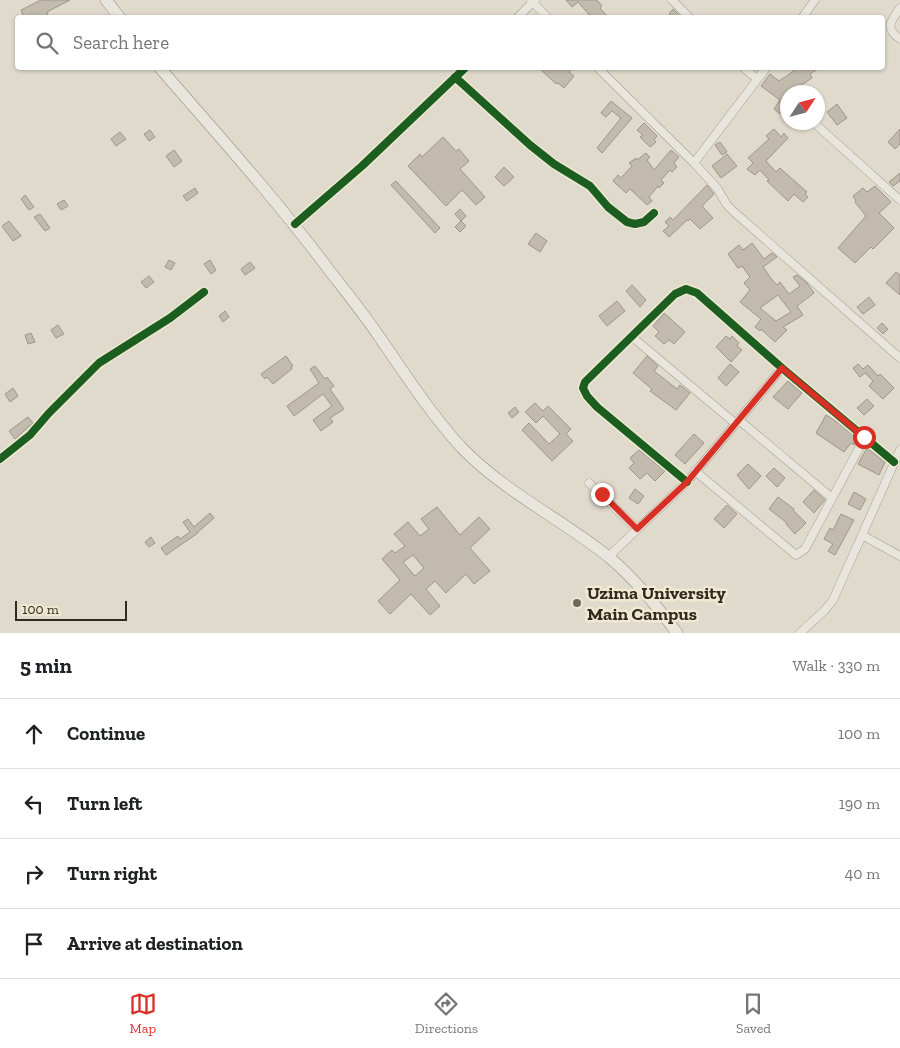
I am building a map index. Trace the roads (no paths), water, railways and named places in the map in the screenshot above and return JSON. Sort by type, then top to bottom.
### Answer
[{"type":"main road","points":[[106,0],[118,15]]},
{"type":"main road","points":[[162,70],[295,224],[379,335],[427,406],[462,447],[482,467],[508,487],[608,557],[640,587],[677,633]]},
{"type":"street","points":[[672,0],[687,15]]},
{"type":"street","points":[[804,15],[814,0]]},
{"type":"street","points":[[520,15],[533,1],[545,15]]},
{"type":"street","points":[[900,8],[890,28],[893,34],[900,39]]},
{"type":"street","points":[[295,224],[362,166],[463,70]]},
{"type":"street","points":[[600,70],[694,163],[717,188],[734,212],[900,358]]},
{"type":"street","points":[[746,70],[757,79]]},
{"type":"street","points":[[694,163],[764,70]]},
{"type":"street","points":[[455,77],[530,146],[554,164],[590,186],[608,207],[627,222],[635,224],[644,222],[654,213]]},
{"type":"street","points":[[822,130],[900,200]]},
{"type":"street","points":[[687,482],[597,407],[587,396],[583,388],[585,382],[631,336],[675,294],[686,289],[697,293],[782,368],[894,462]]},
{"type":"street","points":[[0,459],[30,435],[49,413],[99,363],[170,318],[204,292]]},
{"type":"street","points":[[631,336],[832,498]]},
{"type":"street","points":[[608,557],[687,482],[782,368]]},
{"type":"street","points":[[695,471],[796,555],[804,549],[864,437]]},
{"type":"street","points":[[800,633],[833,600],[900,450]]},
{"type":"street","points":[[589,483],[637,529]]},
{"type":"street","points":[[862,535],[900,556]]},
{"type":"place","name":"Uzima University Main Campus","points":[[577,603]]}]
